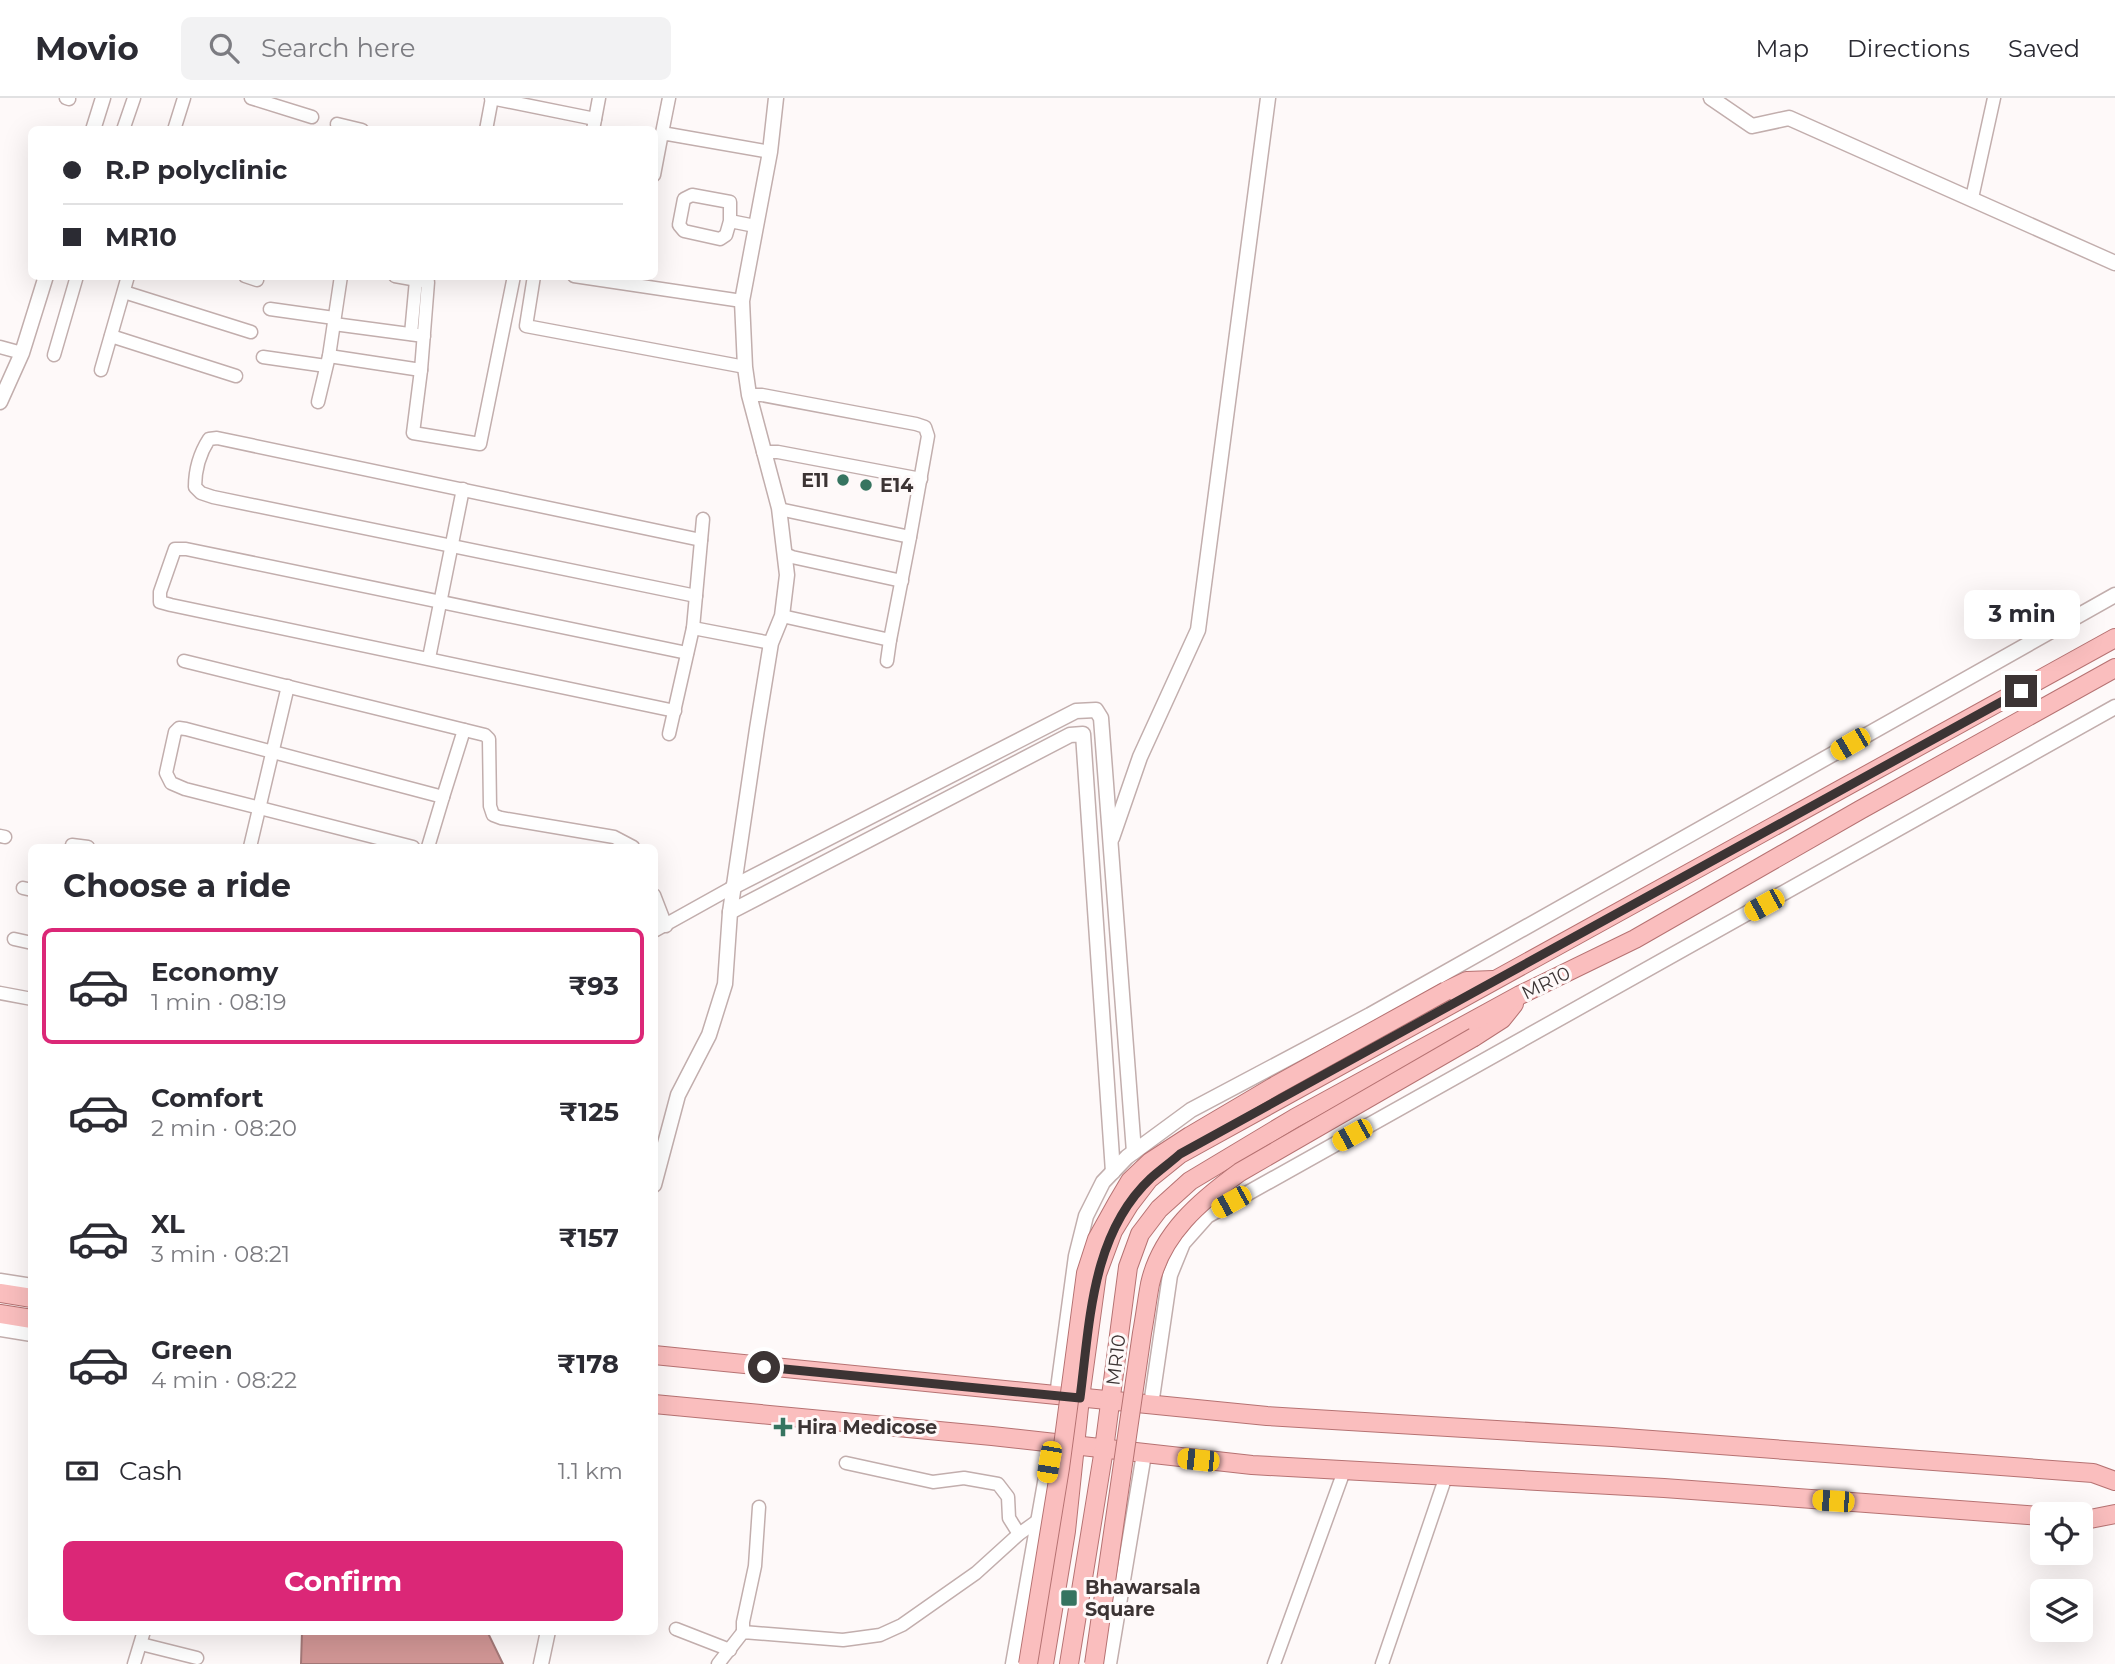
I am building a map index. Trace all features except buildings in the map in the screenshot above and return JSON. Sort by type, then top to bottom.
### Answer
[{"type":"main road","name":"MR10","points":[[1044,1664],[1066,1531],[1074,1445],[1097,1274],[1112,1231],[1150,1179],[1180,1154],[2115,638]]},
{"type":"main road","name":"MR10","points":[[1069,1664],[1104,1449],[1128,1267],[1140,1234],[1159,1209],[1190,1181],[1295,1118],[1520,995],[1635,939],[2115,668]]},
{"type":"main road","points":[[1028,1664],[1086,1273],[1097,1239],[1130,1181],[1150,1162],[1189,1136],[1446,991],[1467,981],[1496,980]]},
{"type":"main road","points":[[1094,1664],[1150,1282],[1163,1250],[1182,1222],[1208,1195],[1240,1172],[1474,1037],[1502,1019],[1520,995]]},
{"type":"main road","points":[[0,1293],[28,1297]]},
{"type":"main road","points":[[0,1314],[28,1318]]},
{"type":"main road","points":[[658,1355],[1267,1416],[1612,1437],[1964,1463],[2093,1473],[2115,1481]]},
{"type":"main road","points":[[658,1404],[1144,1454],[1344,1471],[1664,1488],[2030,1515]]},
{"type":"main road","points":[[2093,1518],[2115,1514]]},
{"type":"street","points":[[94,126],[103,98]]},
{"type":"street","points":[[125,126],[134,98]]},
{"type":"street","points":[[175,126],[184,98]]},
{"type":"street","points":[[251,98],[312,117]]},
{"type":"street","points":[[487,126],[491,98],[594,124],[599,98]]},
{"type":"street","points":[[658,154],[669,98]]},
{"type":"street","points":[[658,1170],[678,1095],[709,1035],[725,984],[733,887],[771,643],[782,616],[787,575],[779,509],[749,395],[742,301],[770,152],[776,98]]},
{"type":"street","points":[[1093,879],[1110,843],[1140,757],[1198,630],[1268,98]]},
{"type":"street","points":[[1711,98],[1752,126],[1788,118],[2115,263]]},
{"type":"street","points":[[1972,198],[1994,98]]},
{"type":"street","points":[[337,124],[345,126]]},
{"type":"street","points":[[662,133],[770,152]]},
{"type":"street","points":[[692,195],[730,202],[730,221],[726,235],[720,239],[684,231],[679,225],[684,199],[692,195]]},
{"type":"street","points":[[730,221],[755,226]]},
{"type":"street","points":[[1,396],[22,352],[45,280]]},
{"type":"street","points":[[54,355],[77,280]]},
{"type":"street","points":[[102,370],[127,280]]},
{"type":"street","points":[[318,402],[328,361],[340,280]]},
{"type":"street","points":[[425,280],[418,335],[421,370],[413,433],[480,444],[513,280]]},
{"type":"street","points":[[533,280],[526,326],[745,367]]},
{"type":"street","points":[[601,280],[742,301]]},
{"type":"street","points":[[124,292],[251,332]]},
{"type":"street","points":[[270,309],[418,335]]},
{"type":"street","points":[[111,336],[236,376]]},
{"type":"street","points":[[0,347],[22,352]]},
{"type":"street","points":[[263,357],[421,370]]},
{"type":"street","points":[[749,395],[762,395],[925,427],[928,436],[887,661]]},
{"type":"street","points":[[696,596],[213,496],[201,493],[195,487],[195,478],[209,439],[218,438],[701,540]]},
{"type":"street","points":[[763,452],[778,452],[921,479]]},
{"type":"street","points":[[429,658],[463,489]]},
{"type":"street","points":[[779,509],[911,537]]},
{"type":"street","points":[[670,734],[693,628],[703,519]]},
{"type":"street","points":[[675,711],[171,605],[160,602],[160,592],[176,549],[186,549],[687,653]]},
{"type":"street","points":[[785,554],[902,581]]},
{"type":"street","points":[[1057,1396],[1076,1256],[1086,1216],[1103,1182],[1134,1152],[1191,1110],[1272,1069],[2115,595]]},
{"type":"street","points":[[782,616],[890,640]]},
{"type":"street","points":[[693,628],[771,643]]},
{"type":"street","points":[[184,661],[485,736],[489,739],[490,806],[493,815],[614,837],[627,844]]},
{"type":"street","points":[[251,844],[288,686]]},
{"type":"street","points":[[1151,1405],[1170,1275],[1183,1242],[1207,1216],[2115,707]]},
{"type":"street","points":[[660,929],[733,887],[1076,711],[1096,710],[1101,718],[1134,1152]]},
{"type":"street","points":[[401,844],[185,789],[171,783],[166,773],[175,732],[186,729],[443,797]]},
{"type":"street","points":[[429,844],[464,730]]},
{"type":"street","points":[[730,912],[1070,734],[1083,734],[1113,1171]]},
{"type":"street","points":[[14,939],[28,942]]},
{"type":"street","points":[[0,993],[28,998]]},
{"type":"street","points":[[0,1281],[28,1285]]},
{"type":"street","points":[[0,1329],[28,1333]]},
{"type":"street","points":[[1013,1664],[1052,1443]]},
{"type":"street","points":[[1109,1664],[1144,1454]]},
{"type":"street","points":[[846,1463],[933,1482],[964,1478],[998,1484],[1008,1497],[1009,1518],[1019,1534]]},
{"type":"street","points":[[1274,1664],[1344,1471]]},
{"type":"street","points":[[1382,1664],[1446,1476]]},
{"type":"street","points":[[718,1664],[743,1632],[755,1566],[759,1507]]},
{"type":"street","points":[[743,1632],[843,1640],[880,1635],[902,1625],[976,1573],[1040,1519]]},
{"type":"street","points":[[676,1629],[730,1650]]},
{"type":"street","points":[[541,1664],[547,1635]]},
{"type":"street","points":[[134,1664],[143,1637],[197,1658]]},
{"type":"shaded area","points":[[302,1635],[489,1635],[503,1664],[301,1664]]},
{"type":"place","name":"E11","points":[[843,480]]},
{"type":"place","name":"E14","points":[[866,485]]},
{"type":"place","name":"Hira Medicose","points":[[783,1427]]},
{"type":"place","name":"Bhawarsala Square","points":[[1069,1598]]},
{"type":"route","points":[[764,1367],[1080,1398],[1097,1274],[1112,1231],[1150,1179],[1180,1154],[2021,691]]}]
